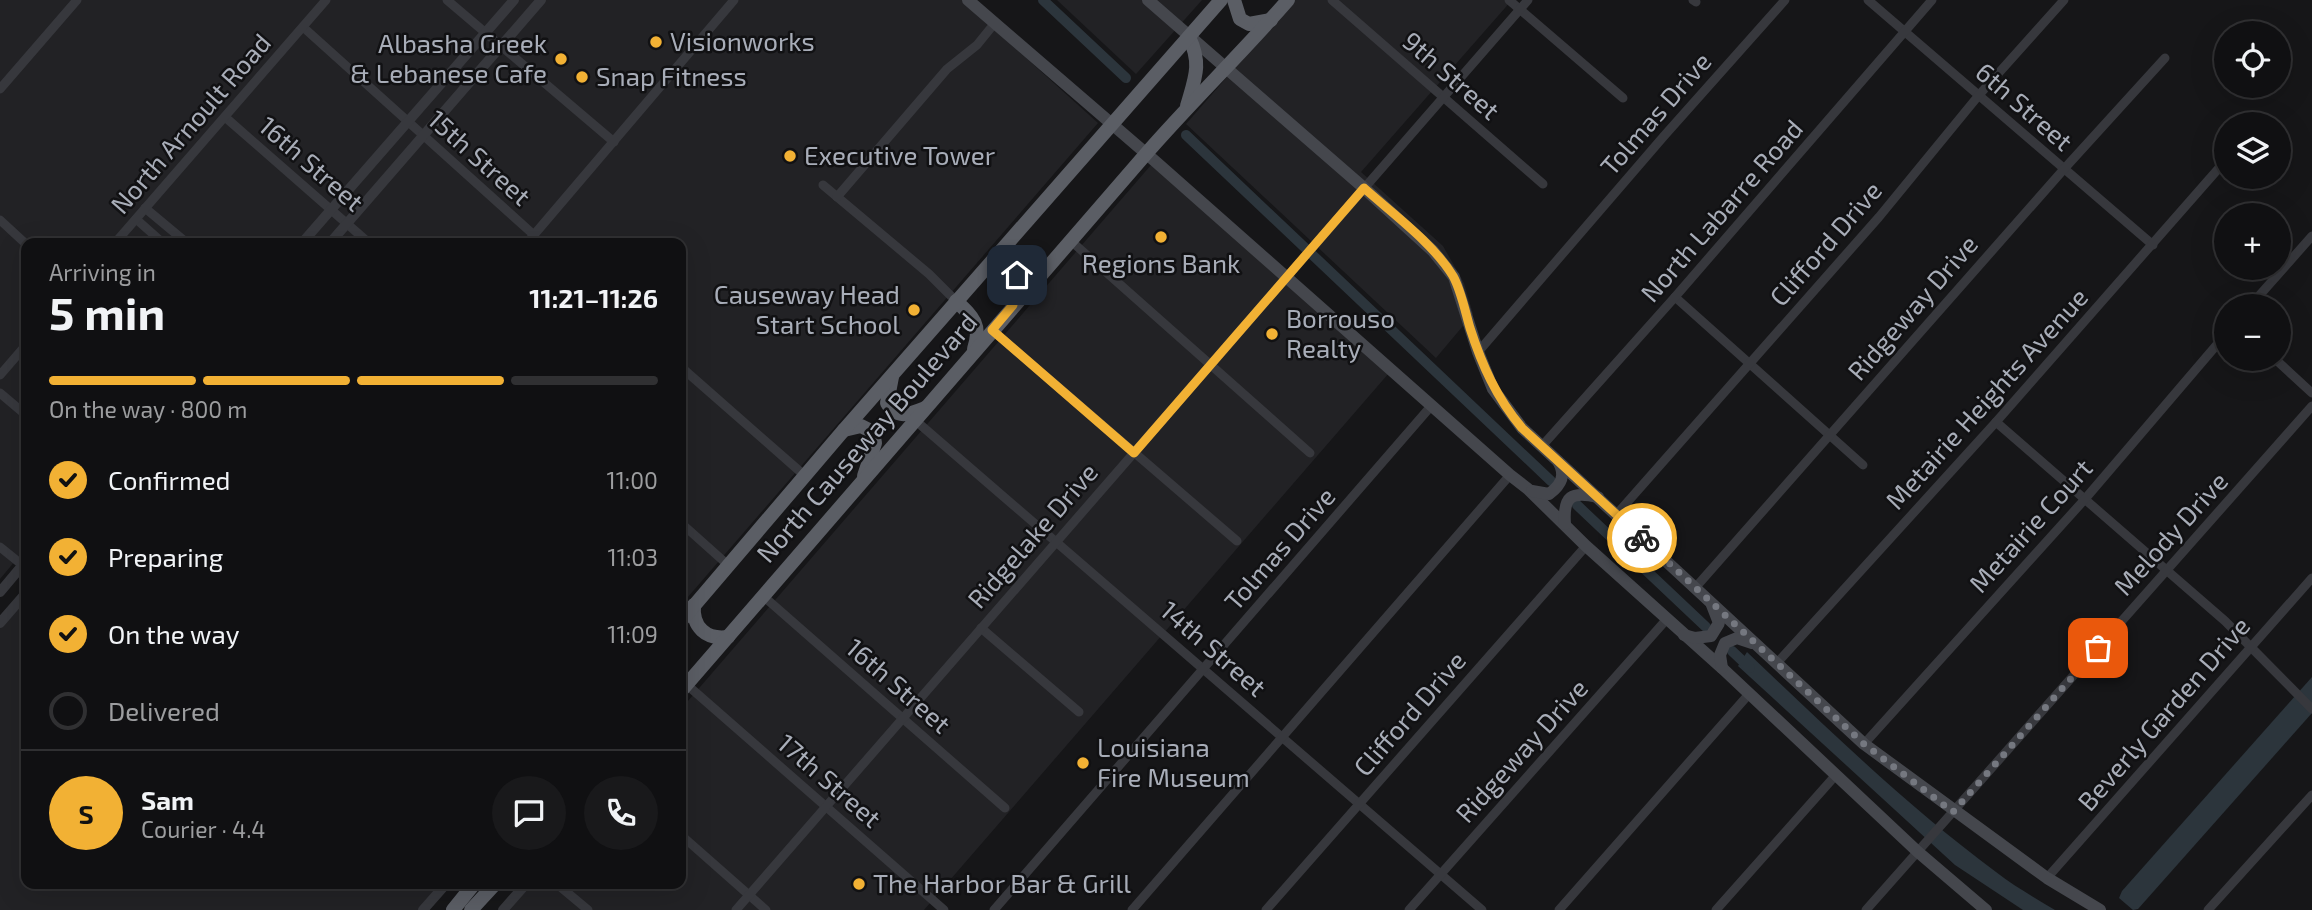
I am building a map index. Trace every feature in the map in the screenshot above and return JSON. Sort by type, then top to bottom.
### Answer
[{"type":"highway","name":"North Causeway Boulevard","points":[[686,615],[804,475],[1221,0]]},
{"type":"highway","points":[[1234,0],[1240,19],[1249,24],[1271,20]]},
{"type":"highway","name":"North Causeway Boulevard","points":[[686,685],[1146,153],[1288,0]]},
{"type":"highway","points":[[1185,111],[1197,70],[1197,58],[1189,37]]},
{"type":"highway","points":[[998,254],[1016,270],[1013,305]]},
{"type":"highway","points":[[956,301],[973,318],[977,329],[978,338],[972,354]]},
{"type":"highway","points":[[894,373],[887,402],[896,413],[913,413],[930,405]]},
{"type":"highway","points":[[843,431],[861,426],[873,432],[875,443],[863,481]]},
{"type":"highway","points":[[694,605],[695,621],[705,634],[728,637]]},
{"type":"highway","points":[[453,910],[470,889]]},
{"type":"highway","points":[[471,910],[490,889]]},
{"type":"main road","points":[[968,0],[1528,489],[1835,776],[1986,910]]},
{"type":"main road","points":[[1148,0],[1433,251],[1454,277],[1493,389],[1507,409],[1542,446],[1864,744],[1953,812],[2047,878],[2100,910]]},
{"type":"main road","points":[[1528,489],[1549,494],[1555,490],[1562,480],[1563,471],[1557,460]]},
{"type":"main road","points":[[1565,524],[1564,505],[1569,498],[1577,494],[1598,497]]},
{"type":"main road","points":[[1684,635],[1703,639],[1716,631],[1719,623],[1711,603]]},
{"type":"main road","points":[[1722,668],[1720,656],[1725,643],[1737,638],[1756,644]]},
{"type":"street","points":[[0,89],[77,0]]},
{"type":"street","name":"North Arnoult Road","points":[[119,238],[326,0]]},
{"type":"street","points":[[447,0],[614,142]]},
{"type":"street","points":[[307,238],[514,0]]},
{"type":"street","points":[[334,238],[541,0]]},
{"type":"street","points":[[531,238],[734,0]]},
{"type":"street","name":"9th Street","points":[[1332,0],[1543,184]]},
{"type":"street","points":[[1509,0],[1623,98]]},
{"type":"street","name":"Ridgelake Drive","points":[[736,910],[1528,0]]},
{"type":"street","name":"Tolmas Drive","points":[[1478,352],[1785,0]]},
{"type":"street","name":"6th Street","points":[[1868,0],[2153,246]]},
{"type":"street","name":"North Labarre Road","points":[[1542,446],[1675,298],[1932,0]]},
{"type":"street","name":"Clifford Drive","points":[[1616,515],[1879,217],[1979,95],[2064,0]]},
{"type":"street","points":[[837,197],[947,69],[977,45],[994,24]]},
{"type":"street","name":"15th Street","points":[[303,27],[534,235]]},
{"type":"street","name":"Ridgeway Drive","points":[[1695,588],[2165,58]]},
{"type":"street","name":"16th Street","points":[[225,117],[363,238]]},
{"type":"street","name":"Metairie Heights Avenue","points":[[1776,663],[1996,422],[2214,174]]},
{"type":"street","points":[[823,185],[929,274],[956,301]]},
{"type":"street","points":[[145,208],[181,238]]},
{"type":"street","points":[[136,219],[157,238]]},
{"type":"street","points":[[0,220],[21,239]]},
{"type":"street","points":[[2261,294],[2312,236]]},
{"type":"street","points":[[1070,241],[1310,453]]},
{"type":"street","points":[[1675,298],[1863,465]]},
{"type":"street","points":[[992,330],[1237,541]]},
{"type":"street","name":"Metairie Court","points":[[1864,744],[2085,499],[2214,348]]},
{"type":"street","points":[[0,375],[21,351]]},
{"type":"street","points":[[686,371],[804,475]]},
{"type":"street","points":[[2287,371],[2312,393]]},
{"type":"street","points":[[0,393],[21,411]]},
{"type":"street","name":"Tolmas Drive","points":[[994,910],[1432,405]]},
{"type":"street","name":"Melody Drive","points":[[1866,910],[2312,407]]},
{"type":"street","name":"14th Street","points":[[916,421],[1482,910]]},
{"type":"street","points":[[1996,422],[2167,570],[2312,709]]},
{"type":"street","points":[[1132,910],[1510,475]]},
{"type":"street","points":[[686,527],[728,565]]},
{"type":"street","name":"Clifford Drive","points":[[1266,910],[1586,546]]},
{"type":"street","points":[[0,547],[21,562]]},
{"type":"street","points":[[0,592],[21,569]]},
{"type":"street","name":"Beverly Garden Drive","points":[[2047,878],[2312,578]]},
{"type":"street","name":"16th Street","points":[[763,596],[1005,808]]},
{"type":"street","points":[[0,623],[21,599]]},
{"type":"street","name":"Ridgeway Drive","points":[[1409,910],[1666,620]]},
{"type":"street","points":[[981,628],[1079,712]]},
{"type":"street","name":"17th Street","points":[[686,690],[944,910]]},
{"type":"street","points":[[1559,910],[1749,694]]},
{"type":"street","points":[[1716,910],[1835,776]]},
{"type":"street","points":[[2208,910],[2312,795]]},
{"type":"street","points":[[686,839],[766,910]]},
{"type":"street","points":[[423,910],[442,889]]},
{"type":"street","points":[[503,910],[522,889]]},
{"type":"street","points":[[563,889],[588,910]]},
{"type":"shaded area","points":[[0,0],[962,0],[1098,123],[686,599],[686,238],[21,238],[21,554],[0,579]]},
{"type":"shaded area","points":[[1057,0],[1202,0],[1136,74]]},
{"type":"shaded area","points":[[1294,0],[1512,0],[1361,172],[1443,246],[1464,283],[1473,314],[1436,358],[1186,124]]},
{"type":"shaded area","points":[[1151,165],[1389,373],[924,910],[507,910],[526,889],[686,889],[686,703]]},
{"type":"shaded area","points":[[21,600],[21,889],[439,889],[420,910],[0,910],[0,624]]},
{"type":"shaded area","points":[[1747,652],[1868,766],[1963,847],[2003,877],[2055,910],[2023,910],[1955,865],[1738,666]]},
{"type":"shaded area","points":[[2312,677],[2312,713],[2138,909],[2133,910],[2119,898],[2122,891]]},
{"type":"waterway","points":[[1043,0],[1126,78]]},
{"type":"waterway","points":[[1186,135],[1551,481]]},
{"type":"waterway","points":[[1577,505],[1706,627]]},
{"type":"waterway","points":[[1732,651],[1750,668]]},
{"type":"way so far","points":[[1642,538],[1864,744],[1953,812],[2098,648]]},
{"type":"place","name":"Visionworks","points":[[656,42]]},
{"type":"place","name":"Albasha Greek & Lebanese Cafe","points":[[561,59]]},
{"type":"place","name":"Snap Fitness","points":[[582,77]]},
{"type":"place","name":"Executive Tower","points":[[790,156]]},
{"type":"place","name":"Regions Bank","points":[[1161,237]]},
{"type":"place","name":"Causeway Head Start School","points":[[914,310]]},
{"type":"place","name":"Borrouso Realty","points":[[1272,334]]},
{"type":"place","name":"Louisiana Fire Museum","points":[[1083,763]]},
{"type":"place","name":"The Harbor Bar & Grill","points":[[859,884]]},
{"type":"route","points":[[1017,275],[1013,305],[992,330],[1134,453],[1364,188],[1433,251],[1454,277],[1493,389],[1522,428],[1642,538]]}]
